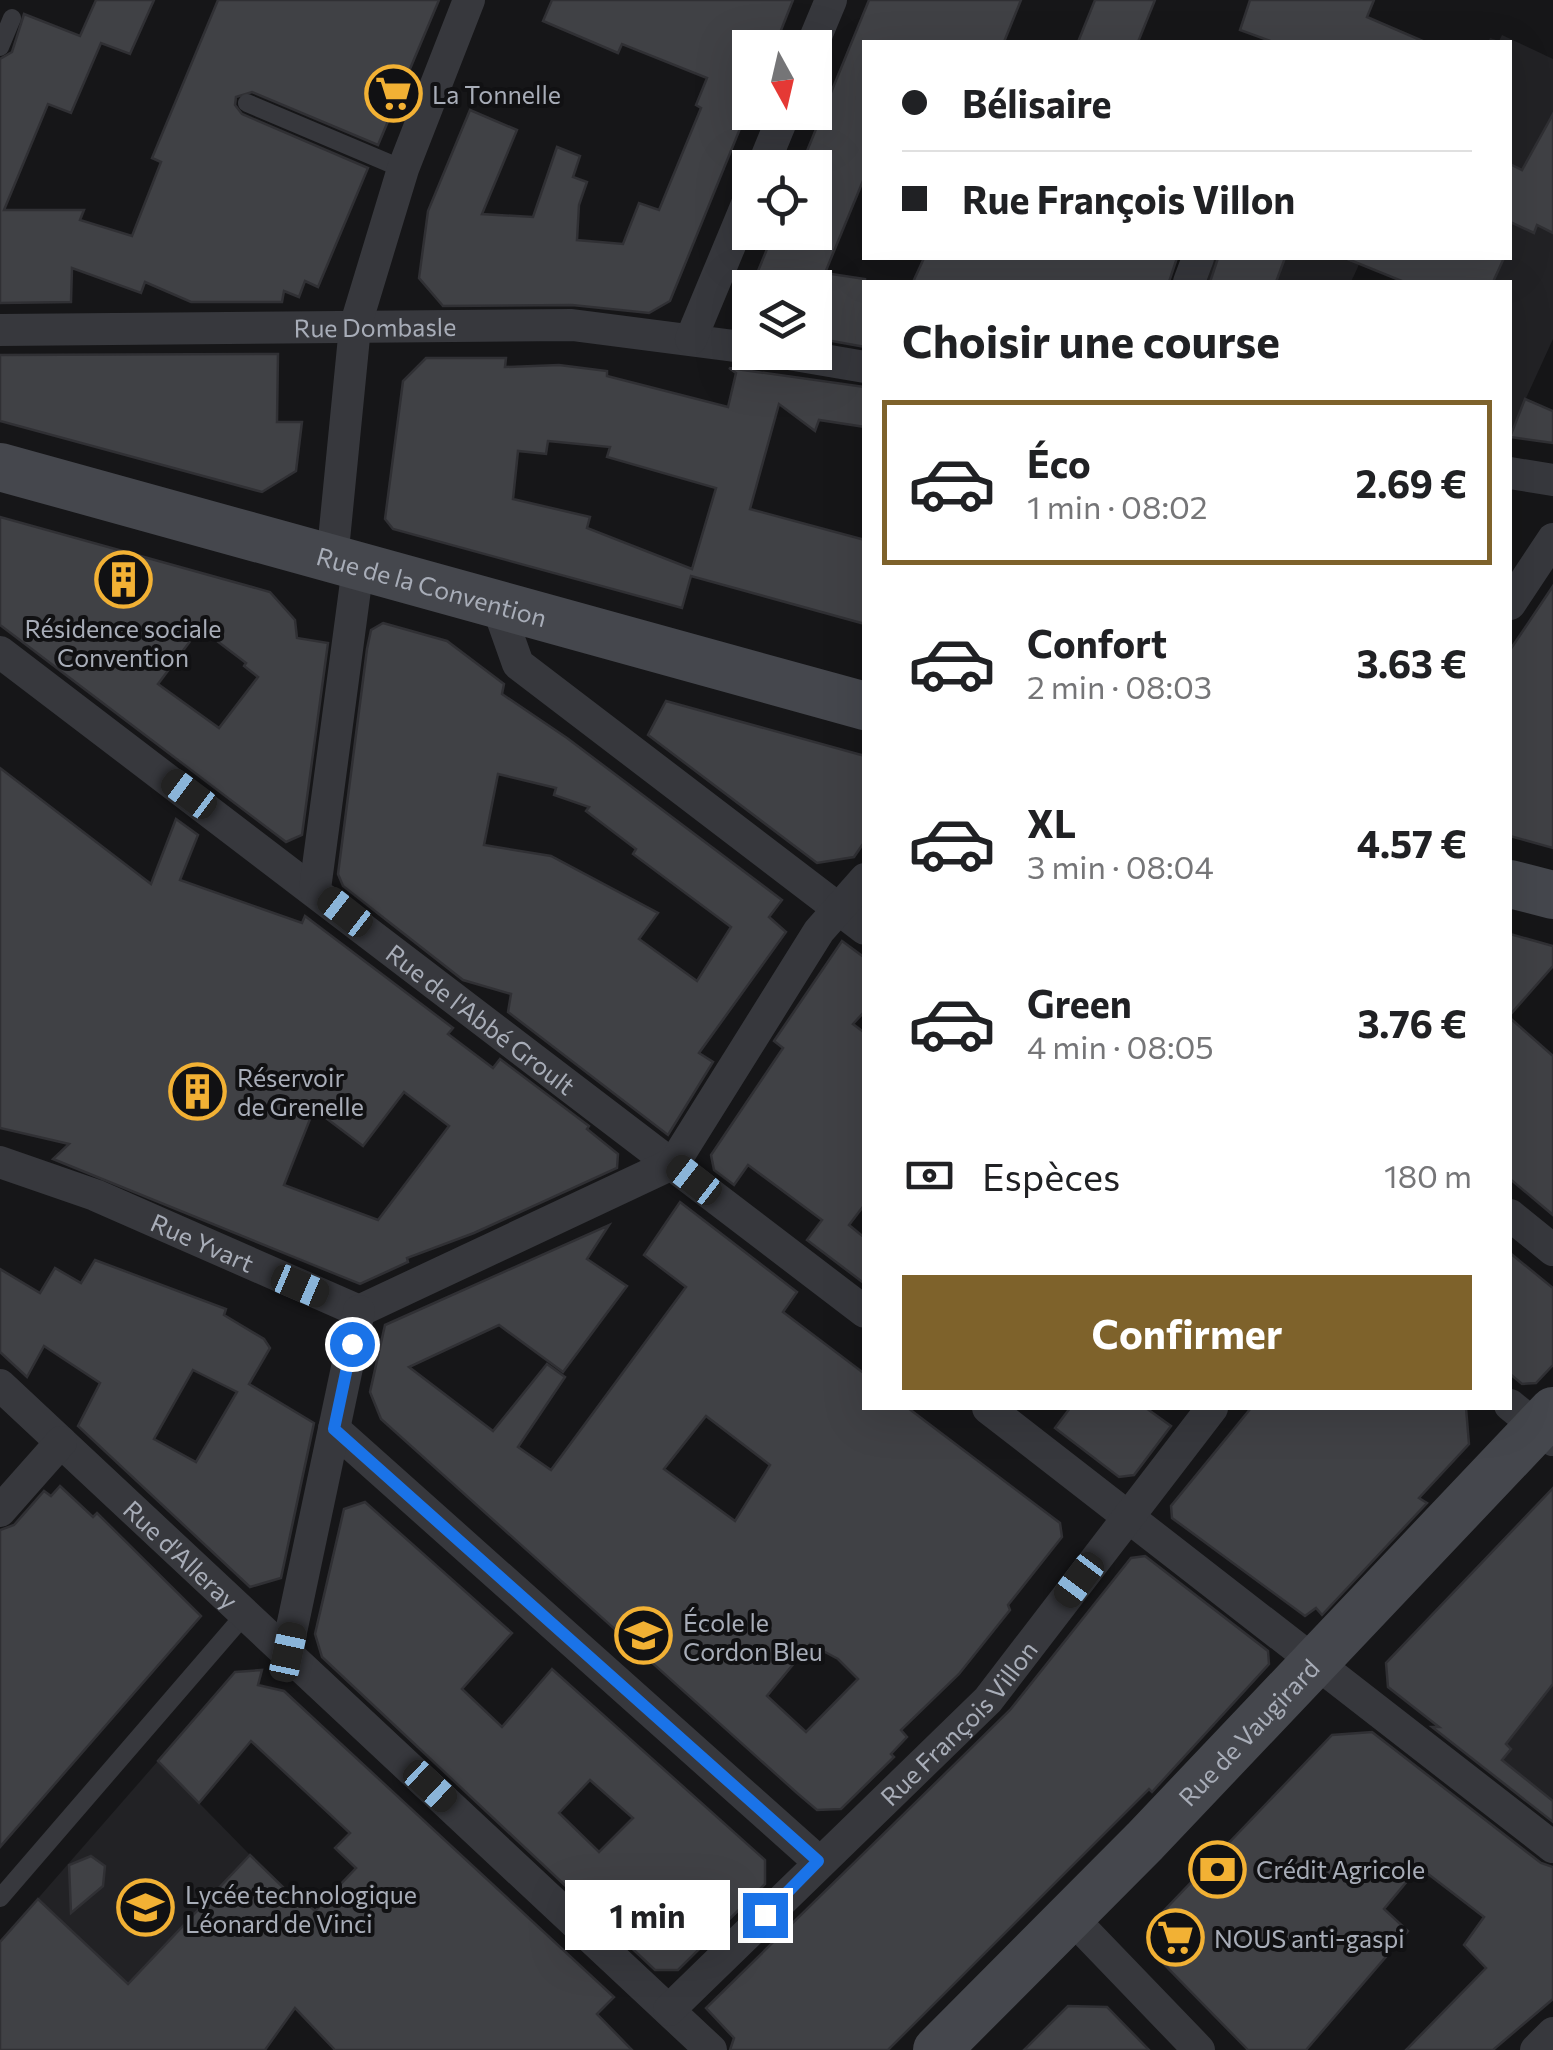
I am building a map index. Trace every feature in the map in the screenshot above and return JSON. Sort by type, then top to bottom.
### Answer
[{"type":"main road","name":"Rue de la Convention","points":[[0,466],[862,705]]},
{"type":"main road","points":[[1512,885],[1553,895]]},
{"type":"main road","name":"Rue de Vaugirard","points":[[938,2050],[1316,1660],[1538,1421]]},
{"type":"street","points":[[315,889],[345,563],[355,328],[403,169],[470,0]]},
{"type":"street","points":[[818,30],[831,0]]},
{"type":"street","points":[[691,339],[732,240]]},
{"type":"street","name":"Rue Dombasle","points":[[0,330],[572,325],[732,345]]},
{"type":"street","points":[[832,361],[862,366]]},
{"type":"street","points":[[1512,473],[1553,480]]},
{"type":"street","points":[[1512,601],[1553,539]]},
{"type":"street","points":[[496,602],[518,664],[853,919]]},
{"type":"street","name":"Rue de l'Abbé Groult","points":[[0,652],[862,1310]]},
{"type":"street","points":[[853,919],[862,889]]},
{"type":"street","points":[[288,1652],[359,1311],[674,1164],[819,931],[853,919]]},
{"type":"street","name":"Rue Yvart","points":[[0,1162],[95,1195],[359,1311]]},
{"type":"street","points":[[1512,1217],[1553,1250]]},
{"type":"street","name":"Rue d'Alleray","points":[[0,1384],[711,2050]]},
{"type":"street","points":[[991,1410],[1553,1847]]},
{"type":"street","name":"Rue François Villon","points":[[669,2010],[818,1861],[988,1700],[1210,1410]]},
{"type":"street","points":[[334,1429],[818,1861]]},
{"type":"street","points":[[0,1511],[60,1442]]},
{"type":"street","points":[[1070,1916],[1199,2050]]},
{"type":"street","points":[[1536,2050],[1553,2034]]},
{"type":"lane","points":[[0,47],[12,18]]},
{"type":"lane","points":[[247,103],[403,169]]},
{"type":"lane","points":[[0,1898],[246,1613]]},
{"type":"shaded area","points":[[1502,35],[1553,59],[1553,339],[1512,429],[1512,280],[1494,280],[1503,260],[1512,260],[1512,40],[1500,40]]},
{"type":"shaded area","points":[[1212,260],[1361,260],[1352,280],[1204,280]]},
{"type":"shaded area","points":[[1553,1644],[1553,1817],[1469,1750]]},
{"type":"shaded area","name":"Lycée technologique Léonard de Vinci","points":[[158,1761],[250,1855],[196,1978],[0,2050],[0,1942]]},
{"type":"building","points":[[96,0],[154,0],[130,54],[101,43],[71,113],[48,104],[4,210],[84,210],[80,220],[132,236],[161,162],[152,158],[218,0],[439,0],[378,145],[252,92],[236,97],[235,105],[242,114],[368,168],[318,287],[305,281],[299,297],[284,291],[282,302],[191,302],[145,282],[141,293],[72,268],[71,302],[0,303],[0,59],[12,52],[24,14],[80,36]]},
{"type":"building","points":[[552,0],[793,0],[781,30],[732,30],[732,130],[739,130],[670,301],[649,313],[572,305],[443,306],[419,278],[428,211],[470,110],[517,130],[482,214],[533,217],[557,147],[580,156],[573,177],[587,182],[579,205],[577,240],[623,244],[639,203],[659,210],[701,108],[696,105],[707,78],[622,44],[618,53],[543,21]]},
{"type":"building","points":[[869,0],[1021,0],[1005,40],[862,40],[862,183],[826,270],[758,270],[767,250],[832,250],[832,150],[807,150],[816,130],[832,130],[832,90]]},
{"type":"building","points":[[1095,0],[1155,0],[1139,40],[1079,40]]},
{"type":"building","points":[[1250,0],[1374,0],[1367,17],[1420,40],[1268,40],[1240,30]]},
{"type":"building","points":[[1553,114],[1553,233],[1537,225],[1534,233],[1512,223],[1512,165],[1522,170]]},
{"type":"building","points":[[923,260],[1176,260],[1170,280],[914,280]]},
{"type":"building","points":[[1217,260],[1284,260],[1277,280],[1211,280]]},
{"type":"building","points":[[1350,260],[1503,260],[1494,280],[1399,280]]},
{"type":"building","points":[[832,274],[865,279],[862,346],[832,341]]},
{"type":"building","points":[[278,354],[277,422],[302,422],[296,471],[262,492],[0,421],[0,355]]},
{"type":"building","points":[[426,358],[506,358],[505,367],[559,365],[607,371],[607,376],[728,407],[736,373],[729,368],[862,387],[862,427],[819,420],[815,431],[779,404],[750,509],[862,539],[862,623],[691,576],[682,608],[393,529],[385,519],[403,381]],"holes":[[[548,441],[610,447],[607,457],[716,488],[692,569],[587,528],[590,517],[513,499],[518,451],[546,454]]]},
{"type":"building","points":[[1525,399],[1553,411],[1553,443],[1512,437]]},
{"type":"building","points":[[0,517],[270,592],[295,620],[297,638],[328,643],[302,835],[286,842],[0,625]],"holes":[[[200,628],[246,663],[244,666],[258,677],[219,728],[158,684]]]},
{"type":"building","points":[[1553,586],[1553,848],[1512,837],[1512,647]]},
{"type":"building","points":[[383,623],[447,641],[504,684],[502,694],[567,738],[782,900],[769,917],[786,932],[699,1053],[713,1062],[668,1135],[508,1012],[511,994],[463,980],[343,886],[338,874],[371,630]],"holes":[[[498,774],[556,788],[554,795],[589,807],[586,811],[636,849],[633,854],[731,927],[697,981],[639,939],[658,913],[551,856],[484,845]]]},
{"type":"building","points":[[666,701],[862,755],[862,845],[854,857],[817,863],[648,735]]},
{"type":"building","points":[[0,768],[151,884],[176,819],[198,835],[180,880],[302,923],[305,916],[453,1028],[448,1034],[493,1068],[500,1059],[589,1126],[587,1129],[618,1154],[617,1168],[474,1233],[407,1258],[408,1262],[360,1284],[53,1159],[69,1144],[0,1128]],"holes":[[[404,1092],[449,1126],[378,1220],[284,1185],[314,1109],[363,1146]]]},
{"type":"building","points":[[1512,935],[1553,946],[1553,966],[1512,1013]]},
{"type":"building","points":[[842,941],[862,956],[862,1014],[853,1024],[862,1031],[862,1208],[849,1225],[862,1236],[862,1282],[807,1240],[822,1220],[748,1165],[734,1185],[714,1170],[711,1155],[783,1048],[774,1041]]},
{"type":"building","points":[[1512,1020],[1553,1056],[1553,1215],[1512,1181]]},
{"type":"building","points":[[680,1202],[797,1292],[783,1312],[862,1372],[862,1410],[911,1410],[1060,1523],[1062,1537],[1008,1605],[1010,1610],[959,1674],[901,1730],[907,1737],[891,1754],[894,1757],[841,1809],[817,1810],[797,1793],[381,1419],[370,1392],[385,1325],[609,1225],[587,1259],[627,1286],[563,1372],[499,1325],[409,1367],[493,1431],[547,1364],[565,1377],[518,1447],[551,1470],[686,1287],[644,1255]],"holes":[[[706,1416],[770,1465],[735,1521],[664,1469]],[[810,1644],[838,1659],[858,1679],[806,1732],[767,1696]]]},
{"type":"building","points":[[1512,1255],[1553,1288],[1553,1365],[1536,1383],[1522,1384],[1512,1376]]},
{"type":"building","points":[[95,1260],[226,1309],[224,1315],[264,1339],[270,1348],[249,1384],[314,1423],[281,1578],[250,1587],[78,1426],[100,1383],[44,1346],[27,1377],[0,1352],[0,1269],[40,1293],[55,1268],[81,1283]],"holes":[[[193,1370],[237,1392],[196,1462],[154,1439]]]},
{"type":"building","points":[[1068,1410],[1149,1410],[1171,1426],[1134,1475],[1119,1477],[1055,1428]]},
{"type":"building","points":[[1249,1410],[1466,1410],[1469,1444],[1419,1498],[1427,1503],[1322,1615],[1316,1608],[1305,1616],[1172,1518],[1171,1506]]},
{"type":"building","points":[[60,1486],[93,1517],[97,1513],[201,1616],[0,1847],[0,1530],[14,1525],[44,1491],[51,1496]]},
{"type":"building","points":[[1553,1488],[1553,1684],[1506,1744],[1511,1749],[1502,1760],[1553,1801],[1553,1822],[1432,1727],[1439,1727],[1388,1687],[1386,1663]]},
{"type":"building","points":[[365,1502],[512,1633],[462,1689],[502,1727],[552,1669],[765,1860],[765,1884],[678,1970],[655,1970],[322,1657],[315,1634],[344,1509]],"holes":[[[590,1780],[633,1818],[599,1852],[559,1813]]]},
{"type":"building","points":[[1145,1556],[1268,1651],[1269,1664],[1152,1792],[1149,1789],[888,2050],[730,2050],[734,2038],[706,2008],[1010,1710],[1131,1558]]},
{"type":"building","points":[[262,1670],[258,1685],[284,1691],[614,1997],[597,2014],[632,2050],[335,2050],[295,2008],[265,2050],[0,2050],[0,1942],[38,1899],[128,1984],[250,1855],[292,1896],[295,1893],[315,1911],[356,1868],[335,1848],[350,1833],[251,1741],[199,1803],[158,1761],[235,1672]]},
{"type":"building","points":[[1372,1732],[1541,1863],[1553,1867],[1553,1999],[1493,2050],[1406,2050],[1486,1968],[1464,1945],[1484,1917],[1419,1867],[1384,1909],[1408,1931],[1306,2050],[1248,2050],[1156,1956],[1156,1919],[1332,1735]]},
{"type":"building","points":[[91,1856],[105,1866],[103,1886],[71,1913],[69,1865]]},
{"type":"building","points":[[1068,2006],[1107,2007],[1149,2050],[1024,2050]]},
{"type":"place","name":"La Tonnelle","points":[[393,94]]},
{"type":"place","name":"Résidence sociale Convention","points":[[123,579]]},
{"type":"place","name":"Réservoir de Grenelle","points":[[198,1091]]},
{"type":"place","name":"École le Cordon Bleu","points":[[644,1636]]},
{"type":"place","name":"Crédit Agricole","points":[[1217,1869]]},
{"type":"place","name":"Lycée technologique Léonard de Vinci","points":[[146,1908]]},
{"type":"place","name":"NOUS anti-gaspi","points":[[1175,1938]]},
{"type":"route","points":[[352,1344],[334,1429],[818,1861],[765,1915]]}]
